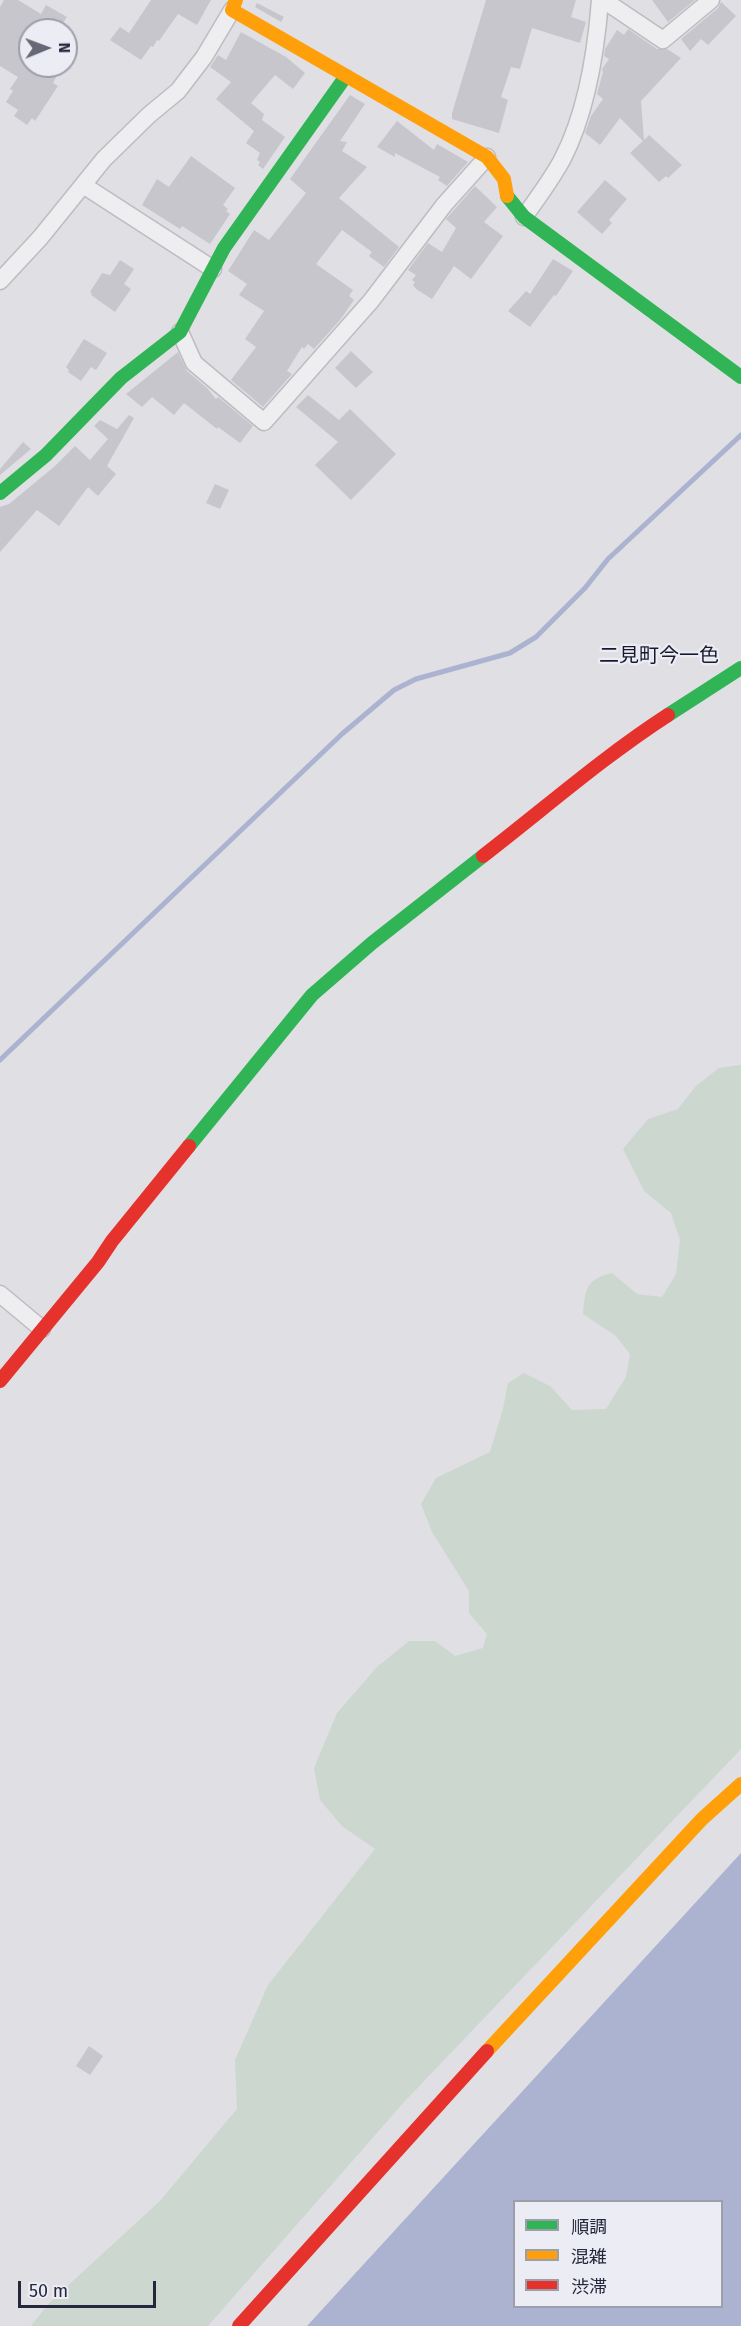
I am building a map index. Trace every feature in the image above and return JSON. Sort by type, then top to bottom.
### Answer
[{"type":"street","points":[[524,217],[546,187],[571,140],[591,75],[600,0],[609,3],[663,40],[711,0]]},
{"type":"street","points":[[0,281],[40,238],[104,159],[149,115],[178,91],[204,57],[234,5],[346,76],[487,157],[504,179],[508,199],[524,217],[741,377]]},
{"type":"street","points":[[0,493],[46,455],[121,378],[180,332],[213,269],[248,214],[346,76]]},
{"type":"street","points":[[180,332],[194,363],[264,422],[371,301],[444,205],[487,157]]},
{"type":"street","points":[[83,185],[213,269]]},
{"type":"street","points":[[0,1381],[312,995],[372,943],[603,763],[623,744],[741,668]]},
{"type":"street","points":[[0,1294],[42,1329]]},
{"type":"street","points":[[239,2326],[470,2069],[702,1819],[741,1784]]},
{"type":"shaded area","points":[[741,1065],[741,1749],[404,2102],[208,2326],[31,2326],[50,2302],[160,2201],[237,2109],[235,2060],[268,1985],[375,1849],[342,1826],[320,1800],[314,1768],[337,1713],[377,1667],[409,1641],[435,1641],[455,1656],[483,1648],[487,1634],[469,1613],[469,1591],[432,1532],[421,1504],[436,1478],[490,1452],[508,1383],[524,1373],[550,1386],[572,1410],[606,1409],[626,1377],[630,1354],[616,1336],[583,1314],[588,1287],[597,1279],[612,1273],[637,1294],[662,1297],[676,1274],[680,1240],[671,1213],[644,1191],[623,1149],[648,1119],[678,1109],[695,1087],[719,1068]]},
{"type":"water","points":[[741,1853],[741,2326],[307,2326]]},
{"type":"building","points":[[4,0],[18,0],[41,14],[46,5],[67,17],[18,18],[18,77],[0,66],[0,7]]},
{"type":"building","points":[[151,0],[211,0],[197,25],[178,14],[159,41],[157,40],[153,47],[151,46],[141,60],[110,40],[120,27],[129,33]]},
{"type":"building","points":[[486,0],[576,0],[571,17],[586,22],[580,43],[532,28],[520,69],[511,67],[501,97],[508,100],[499,133],[452,119]]},
{"type":"building","points":[[652,0],[695,0],[668,22]]},
{"type":"building","points":[[721,2],[736,16],[708,45],[701,39],[690,51],[681,39],[718,8]]},
{"type":"building","points":[[257,3],[284,17],[281,22],[255,7]]},
{"type":"building","points":[[628,29],[657,49],[667,49],[681,58],[641,101],[644,140],[649,135],[682,165],[668,178],[666,176],[659,182],[630,153],[643,141],[620,118],[600,145],[585,133],[591,116],[603,99],[597,94],[602,69],[609,59],[604,56],[605,49],[617,30],[624,35]]},
{"type":"building","points":[[241,32],[286,57],[305,73],[293,89],[275,75],[251,103],[264,114],[262,120],[285,137],[263,169],[258,165],[260,162],[257,160],[260,153],[246,143],[254,131],[216,99],[231,82],[210,67],[218,55],[226,60]]},
{"type":"building","points":[[18,77],[56,78],[53,83],[58,86],[35,121],[32,118],[27,125],[14,116],[18,110],[6,102],[13,91],[10,89]]},
{"type":"building","points":[[350,95],[365,104],[340,141],[347,142],[342,151],[367,167],[339,198],[399,247],[384,267],[369,256],[372,252],[342,230],[316,264],[353,290],[349,296],[354,300],[340,320],[314,349],[308,344],[304,349],[302,347],[287,371],[292,374],[263,407],[231,380],[256,347],[245,339],[264,311],[239,295],[247,284],[228,271],[254,230],[269,240],[306,193],[290,179]]},
{"type":"building","points":[[397,121],[434,150],[437,144],[468,162],[447,186],[438,180],[440,177],[395,153],[395,157],[377,147]]},
{"type":"building","points":[[191,156],[235,188],[223,205],[230,214],[210,244],[182,226],[180,229],[142,205],[157,179],[169,187]]},
{"type":"building","points":[[605,180],[627,199],[609,220],[612,223],[602,234],[577,212]]},
{"type":"building","points":[[475,186],[497,207],[484,222],[503,236],[471,279],[454,266],[432,299],[416,289],[413,285],[415,282],[412,280],[416,275],[408,270],[428,243],[442,252],[456,228],[446,219]]},
{"type":"building","points":[[553,259],[573,271],[530,327],[508,311],[526,291],[530,294]]},
{"type":"building","points":[[120,260],[134,269],[124,284],[131,289],[115,312],[90,292],[102,273],[110,275]]},
{"type":"building","points":[[84,339],[107,353],[96,370],[91,367],[81,381],[68,372],[66,367]]},
{"type":"building","points":[[351,351],[373,372],[356,388],[335,368]]},
{"type":"building","points":[[178,352],[187,371],[216,399],[218,397],[253,426],[240,443],[218,427],[217,429],[184,403],[174,415],[152,397],[142,407],[126,394]]},
{"type":"building","points":[[308,395],[339,420],[350,409],[396,454],[351,500],[315,465],[338,442],[296,407]]},
{"type":"building","points":[[129,415],[134,418],[107,466],[116,474],[98,496],[88,487],[59,526],[37,510],[0,552],[0,507],[9,504],[55,466],[75,446],[90,460],[108,439],[94,426],[100,420],[117,429]]},
{"type":"building","points":[[23,442],[31,449],[0,475],[0,469]]},
{"type":"building","points":[[215,484],[229,490],[220,509],[206,503]]},
{"type":"building","points":[[89,2046],[103,2056],[90,2075],[76,2066]]},
{"type":"waterway","points":[[0,1060],[342,734],[394,690],[416,679],[510,653],[536,637],[585,588],[608,559],[741,435]]},
{"type":"traffic: fast","points":[[0,493],[46,455],[121,378],[180,332],[224,248],[346,76]]},
{"type":"traffic: fast","points":[[507,196],[524,217],[741,377]]},
{"type":"traffic: fast","points":[[668,715],[741,668]]},
{"type":"traffic: fast","points":[[189,1146],[312,995],[372,943],[483,856]]},
{"type":"traffic: slow","points":[[236,0],[232,10],[487,157],[504,179],[507,196]]},
{"type":"traffic: slow","points":[[487,2051],[702,1819],[741,1784]]},
{"type":"traffic: jam","points":[[483,856],[597,766],[668,715]]},
{"type":"traffic: jam","points":[[0,1381],[189,1146]]},
{"type":"traffic: jam","points":[[239,2326],[487,2051]]},
{"type":"district","name":"二見町今一色","points":[[659,656]]}]
